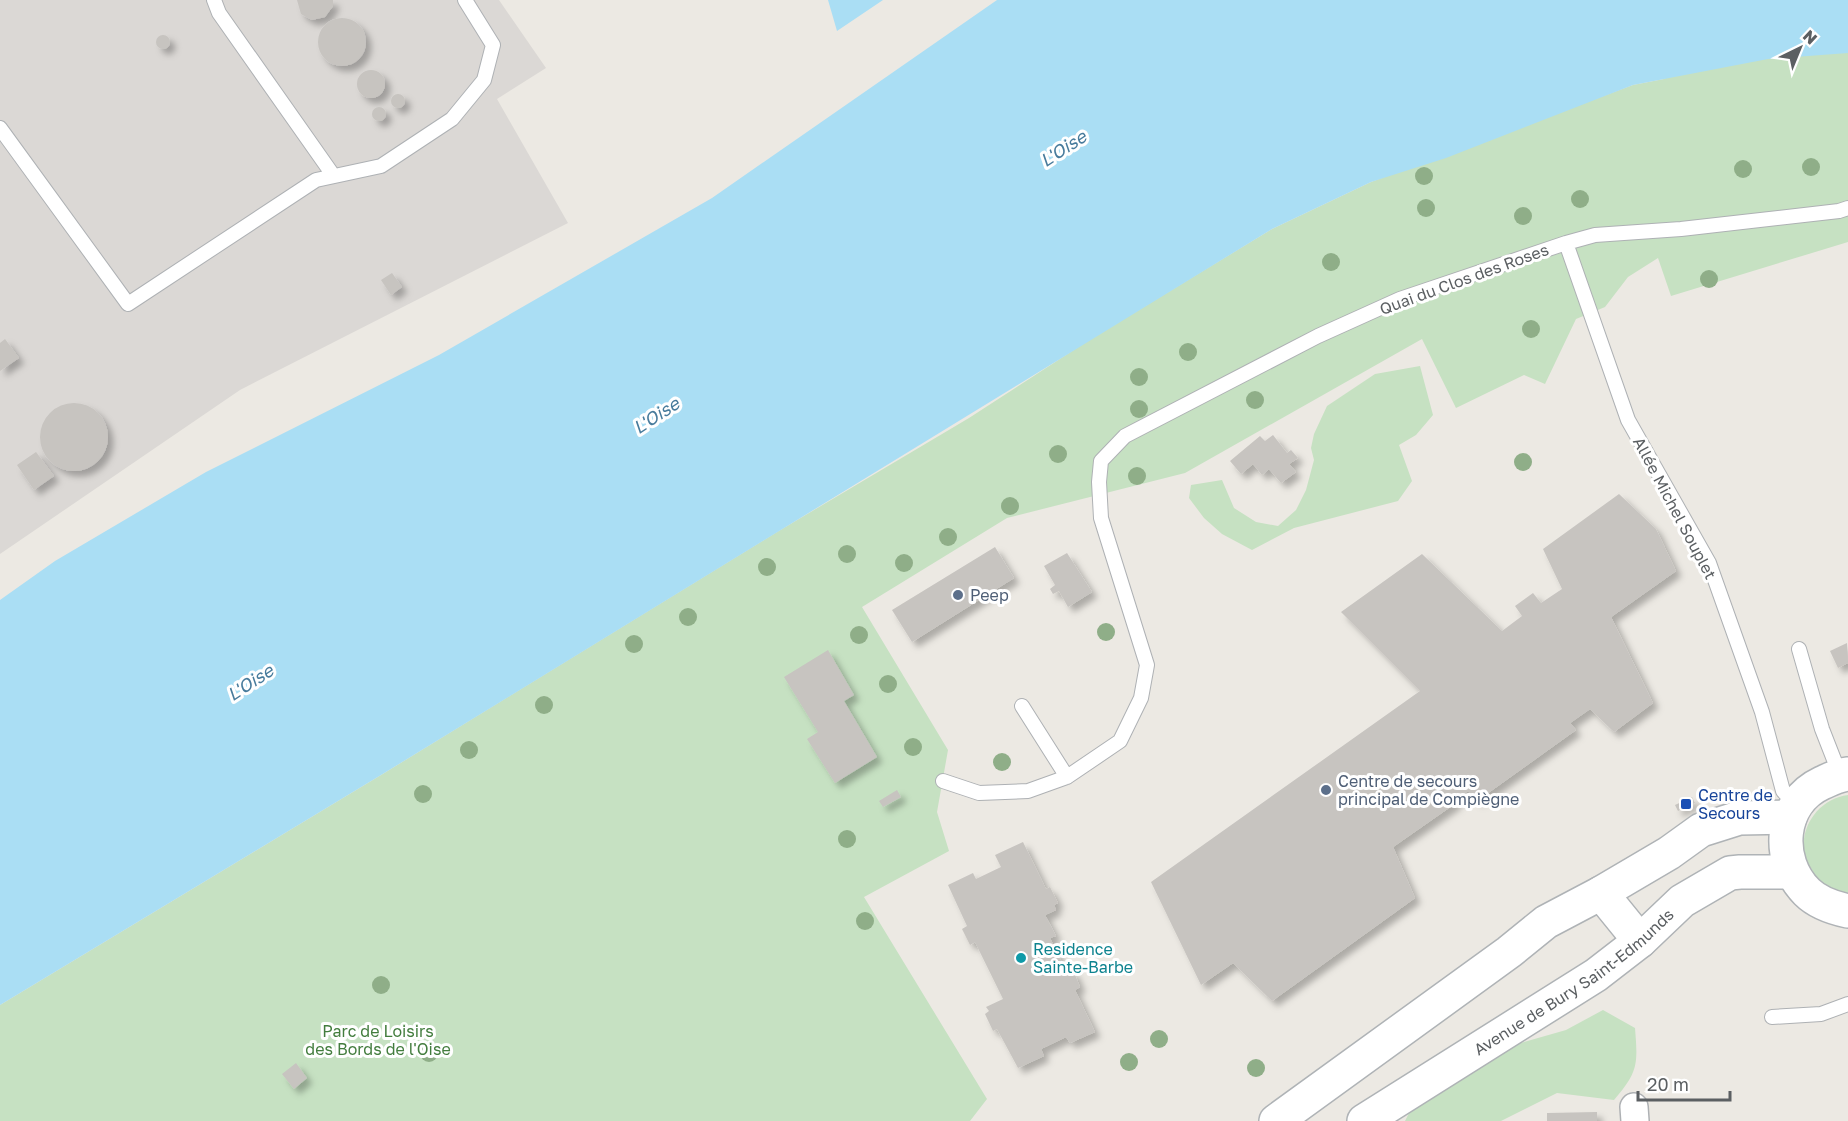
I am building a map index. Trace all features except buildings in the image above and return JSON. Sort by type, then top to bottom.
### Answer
[{"type":"main road","points":[[1844,774],[1813,787],[1793,811],[1785,831],[1786,852],[1792,872],[1807,893],[1833,908],[1848,911]]},
{"type":"main road","points":[[1276,1121],[1509,952],[1546,921],[1601,893],[1668,853],[1701,830],[1739,818],[1793,811]]},
{"type":"main road","name":"Avenue de Bury Saint-Edmunds","points":[[1364,1121],[1596,975],[1640,941],[1682,901],[1730,873],[1792,872]]},
{"type":"main road","points":[[1601,893],[1640,941]]},
{"type":"lane","points":[[214,0],[219,13],[333,176]]},
{"type":"lane","points":[[0,128],[128,304],[316,180],[381,166],[452,119],[484,80],[492,45],[465,0]]},
{"type":"lane","name":"Quai du Clos des Roses","points":[[944,782],[979,794],[1028,791],[1067,777],[1120,741],[1142,698],[1147,665],[1137,625],[1116,570],[1101,518],[1099,482],[1101,461],[1125,436],[1318,336],[1400,299],[1566,243],[1595,235],[1681,230],[1848,208]]},
{"type":"lane","name":"Allée Michel Souplet","points":[[1566,243],[1628,420],[1709,563],[1762,712],[1783,791],[1793,811]]},
{"type":"lane","points":[[1799,649],[1822,729],[1844,774]]},
{"type":"lane","points":[[1022,706],[1067,777]]},
{"type":"lane","points":[[1772,1017],[1821,1014],[1848,1004]]},
{"type":"shaded area","points":[[0,0],[499,0],[546,68],[497,99],[568,223],[240,390],[0,554]]},
{"type":"green space","name":"Parc de Loisirs des Bords de l'Oise","points":[[1848,47],[1848,242],[1671,296],[1658,258],[1628,277],[1605,307],[1576,319],[1545,384],[1524,375],[1456,408],[1422,339],[1185,473],[1007,518],[862,607],[948,750],[937,812],[949,851],[864,897],[987,1099],[970,1121],[0,1121],[0,1005],[777,532],[969,418],[1086,342],[1272,229],[1371,182],[1633,85],[1664,79],[1686,65]]},
{"type":"green space","points":[[1420,366],[1433,415],[1416,435],[1399,445],[1412,481],[1398,501],[1294,528],[1252,550],[1222,534],[1204,518],[1189,498],[1191,485],[1222,480],[1234,508],[1256,522],[1278,526],[1296,510],[1306,490],[1314,460],[1311,448],[1314,434],[1327,406],[1375,374]]},
{"type":"green space","points":[[1848,795],[1848,893],[1830,889],[1819,880],[1806,859],[1804,845],[1808,825],[1820,808],[1838,797]]},
{"type":"green space","points":[[1603,1010],[1635,1028],[1635,1067],[1628,1082],[1614,1100],[1557,1093],[1501,1121],[1405,1121],[1411,1109],[1496,1050],[1566,1030]]},
{"type":"water","points":[[828,0],[883,0],[837,31]]},
{"type":"water","name":"L'Oise","points":[[997,0],[1848,0],[1848,53],[1768,59],[1633,85],[1446,158],[1371,182],[1272,229],[381,775],[0,1005],[0,600],[55,561],[206,472],[439,355],[712,198]]},
{"type":"place","name":"Peep","points":[[958,595]]},
{"type":"place","name":"Centre de secours principal de Compiègne","points":[[1326,790]]},
{"type":"place","name":"Centre de Secours","points":[[1686,804]]},
{"type":"place","name":"Residence Sainte-Barbe","points":[[1021,958]]}]
